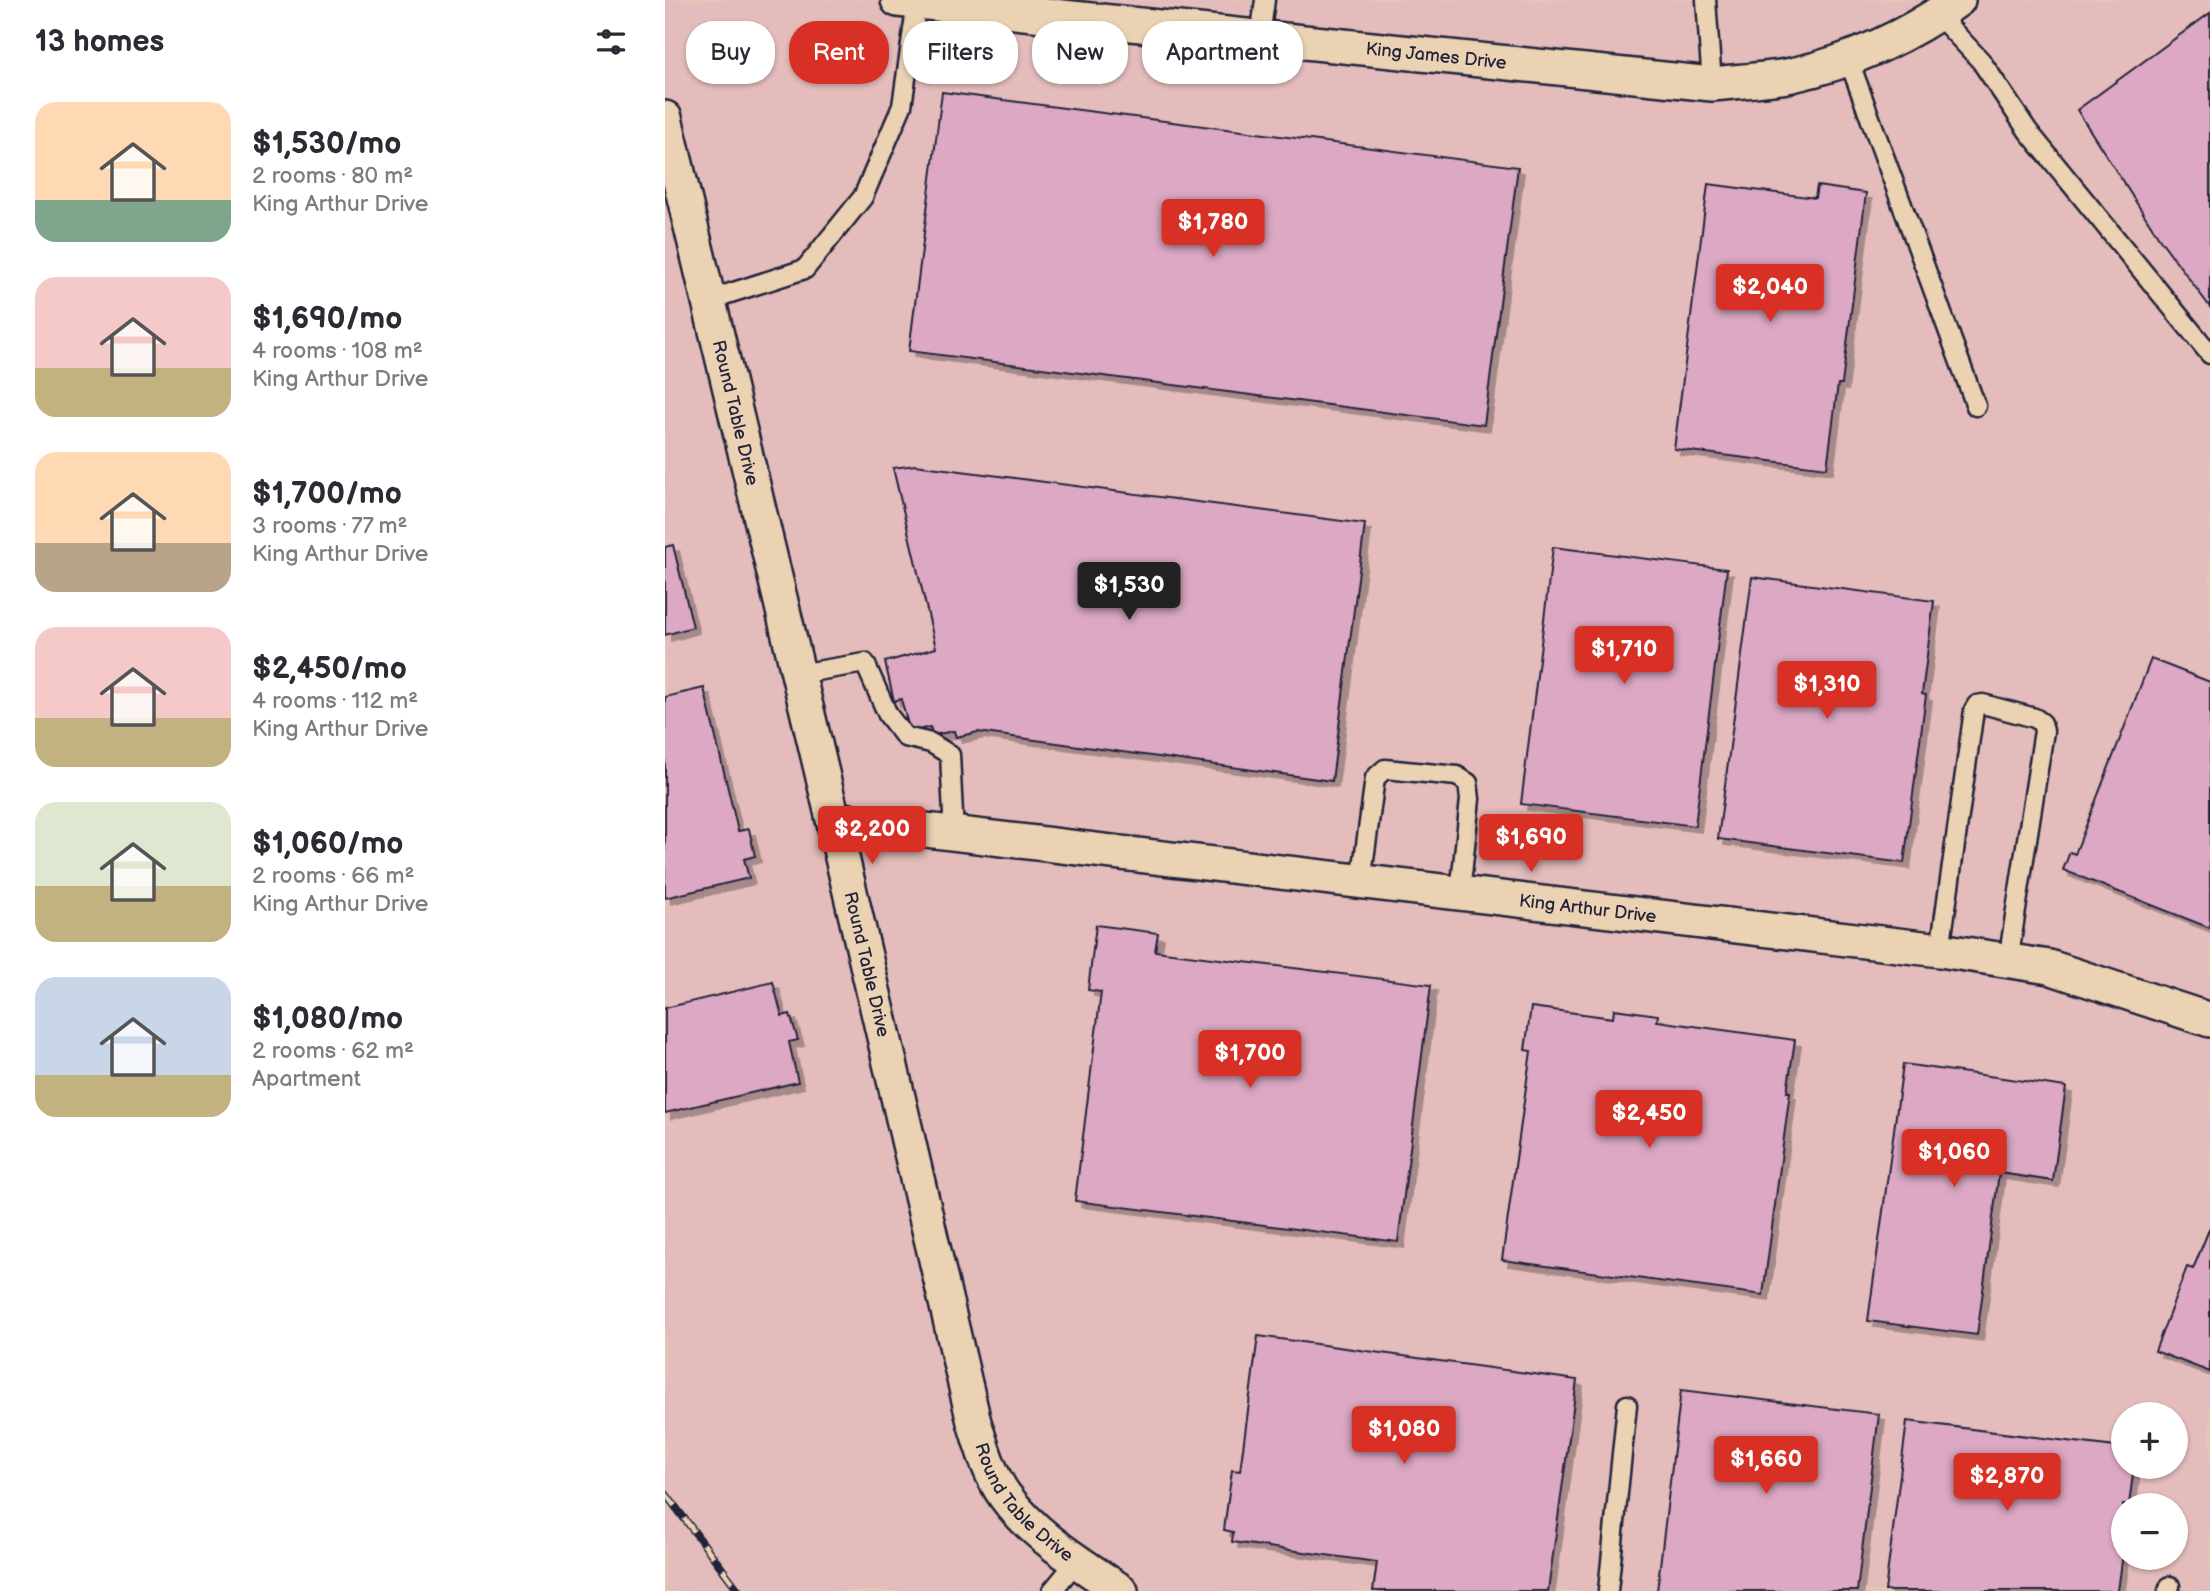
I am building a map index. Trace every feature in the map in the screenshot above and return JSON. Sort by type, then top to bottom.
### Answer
[{"type":"street","name":"King James Drive","points":[[908,1],[1142,25]]},
{"type":"street","name":"King James Drive","points":[[1303,41],[1712,84],[1792,75],[1867,52],[1948,7]]},
{"type":"street","name":"Round Table Drive","points":[[665,118],[983,1453],[1004,1495],[1019,1513],[1077,1561],[1121,1591]]},
{"type":"street","name":"King Arthur Drive","points":[[833,819],[1940,950],[2049,967],[2210,1020]]},
{"type":"lane","points":[[1262,21],[1265,0]]},
{"type":"lane","points":[[1706,0],[1712,84]]},
{"type":"lane","points":[[709,300],[805,269],[863,197],[902,106],[908,1]]},
{"type":"lane","points":[[1948,7],[2028,131],[2210,354]]},
{"type":"lane","points":[[1848,58],[1976,406]]},
{"type":"lane","points":[[798,674],[865,663],[888,715],[905,737],[931,743],[950,755],[954,834]]},
{"type":"lane","points":[[1940,950],[1974,710],[1977,705],[1983,704],[2035,718],[2042,723],[2044,731],[2008,961]]},
{"type":"lane","points":[[1360,882],[1375,779],[1385,769],[1457,776],[1468,783],[1471,799],[1460,893]]},
{"type":"lane","points":[[1608,1591],[1627,1405]]},
{"type":"lane","points":[[1052,1591],[1077,1561]]},
{"type":"shaded area","points":[[665,0],[2210,0],[2210,1591],[665,1591]]},
{"type":"building","points":[[2210,13],[2210,307],[2159,238],[2077,110]]},
{"type":"building","points":[[942,92],[1518,167],[1484,425],[909,351]]},
{"type":"building","points":[[1708,184],[1815,198],[1817,186],[1866,193],[1842,384],[1838,384],[1827,468],[1674,449]]},
{"type":"building","points":[[915,465],[1365,524],[1332,781],[978,732],[956,737],[954,731],[933,735],[930,727],[910,732],[901,699],[894,701],[885,662],[936,648],[893,468]]},
{"type":"building","points":[[673,545],[693,627],[665,635],[665,547]]},
{"type":"building","points":[[1553,547],[1727,569],[1695,826],[1521,804]]},
{"type":"building","points":[[1752,577],[1934,601],[1922,694],[1926,695],[1904,863],[1718,839]]},
{"type":"building","points":[[2151,659],[2210,682],[2210,928],[2063,870],[2070,852],[2075,854]]},
{"type":"building","points":[[704,688],[738,831],[749,829],[755,856],[744,859],[749,878],[665,898],[665,697]]},
{"type":"building","points":[[1096,925],[1158,933],[1155,951],[1431,985],[1398,1242],[1075,1201],[1101,992],[1088,990]]},
{"type":"building","points":[[773,982],[782,1016],[790,1014],[798,1040],[789,1042],[798,1082],[665,1113],[665,1008]]},
{"type":"building","points":[[1531,1007],[1613,1018],[1614,1009],[1658,1015],[1657,1021],[1795,1040],[1763,1295],[1502,1260],[1531,1051],[1525,1050]]},
{"type":"building","points":[[1903,1064],[2066,1087],[2053,1181],[1999,1173],[1977,1335],[1868,1321]]},
{"type":"building","points":[[2210,1227],[2210,1372],[2155,1351],[2187,1267],[2193,1269]]},
{"type":"building","points":[[1258,1336],[1577,1380],[1548,1591],[1373,1591],[1377,1562],[1232,1542],[1233,1532],[1224,1530],[1232,1470],[1240,1471]]},
{"type":"building","points":[[1681,1390],[1879,1414],[1857,1591],[1657,1591]]},
{"type":"building","points":[[1907,1421],[2111,1446],[2111,1479],[2132,1479],[2131,1493],[2111,1493],[2111,1570],[2121,1570],[2118,1591],[1885,1591]]},
{"type":"railway","points":[[665,1493],[739,1591]]}]
